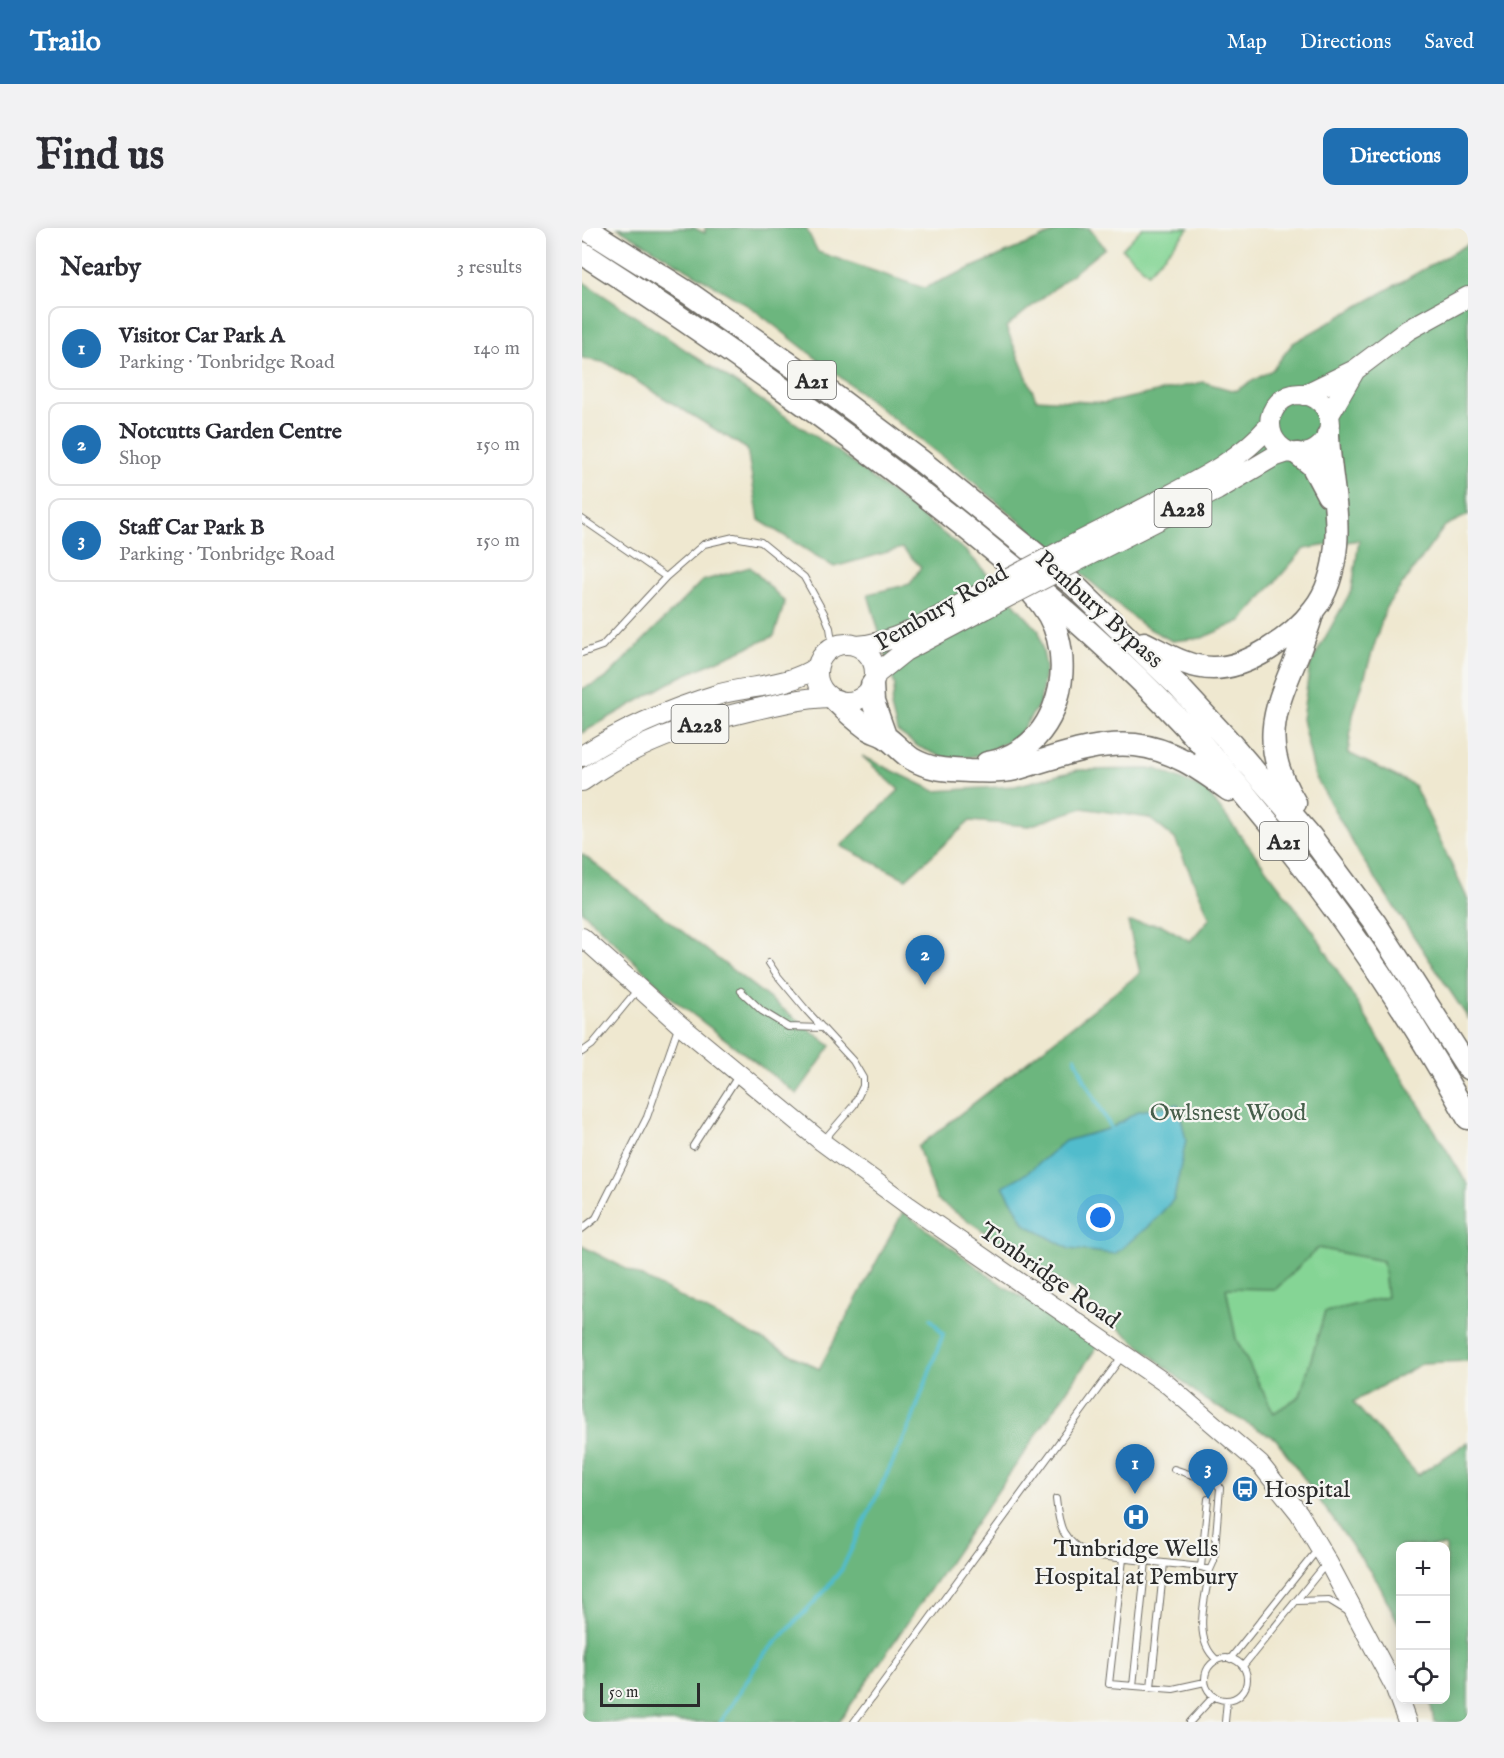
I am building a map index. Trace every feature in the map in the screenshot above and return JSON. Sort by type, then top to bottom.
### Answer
[{"type":"highway","name":"Pembury Bypass","points":[[585,228],[690,294],[838,398],[921,461],[1075,586],[1177,685],[1311,837],[1376,923],[1468,1068]]},
{"type":"highway","name":"Pembury Bypass","points":[[582,253],[677,314],[810,407],[909,481],[1053,600],[1153,693],[1205,748],[1291,850],[1356,938],[1400,1004],[1468,1118]]},
{"type":"highway","name":"A21","points":[[1311,837],[1298,807],[1283,784],[1277,766],[1273,733],[1279,702],[1334,561],[1335,507],[1328,425]]},
{"type":"highway","name":"A21","points":[[1293,453],[1312,465],[1335,507]]},
{"type":"highway","name":"A21","points":[[969,771],[1005,758],[1026,746],[1036,737],[1051,715],[1060,686],[1062,671],[1058,636],[1041,603],[1005,559]]},
{"type":"highway","name":"A21","points":[[1123,633],[1174,659],[1192,665],[1211,668],[1229,667],[1251,659],[1269,648],[1314,610]]},
{"type":"highway","points":[[874,680],[873,702],[885,736]]},
{"type":"highway","name":"A21","points":[[833,699],[869,730],[885,736],[898,749],[923,765],[950,771],[1011,770],[1098,746],[1136,745],[1171,754],[1187,761],[1263,816]]},
{"type":"main road","points":[[1304,395],[1355,370],[1408,330],[1468,297]]},
{"type":"main road","points":[[1328,425],[1319,402],[1304,395],[1294,395],[1284,399],[1277,406],[1272,414],[1270,425],[1275,441],[1293,453],[1316,449],[1328,425],[1355,370]]},
{"type":"main road","name":"Pembury Road","points":[[874,680],[905,651],[982,602],[1073,554],[1238,457],[1256,442],[1270,425]]},
{"type":"main road","name":"Pembury Road","points":[[1073,554],[1217,490],[1272,457],[1293,453]]},
{"type":"main road","name":"Pembury Road","points":[[857,646],[874,645],[897,637],[982,602]]},
{"type":"main road","points":[[845,644],[857,646],[871,658],[874,680],[866,694],[858,700],[847,702],[833,699],[818,684],[817,667],[826,651],[833,647],[845,644]]},
{"type":"main road","name":"A228","points":[[582,756],[644,721],[723,694],[792,680],[817,667]]},
{"type":"main road","name":"A228","points":[[582,781],[609,762],[664,736],[726,716],[772,705],[802,699],[833,699]]},
{"type":"street","name":"Tonbridge Road","points":[[582,937],[638,989],[822,1142],[909,1206],[1168,1385],[1260,1464],[1294,1505],[1324,1554],[1394,1686],[1407,1722]]},
{"type":"lane","points":[[582,519],[666,577]]},
{"type":"lane","points":[[582,653],[602,646],[666,577],[704,544],[734,537],[761,542],[804,577],[824,612],[830,628],[833,647]]},
{"type":"lane","points":[[769,963],[860,1070],[863,1086],[854,1104],[822,1142]]},
{"type":"lane","points":[[582,1052],[592,1045],[638,989]]},
{"type":"lane","points":[[741,991],[762,1011],[788,1027],[823,1028]]},
{"type":"lane","points":[[582,1228],[596,1218],[647,1117],[679,1024]]},
{"type":"lane","points":[[693,1146],[739,1074]]},
{"type":"lane","points":[[854,1722],[1123,1354]]},
{"type":"lane","points":[[1174,1469],[1216,1483],[1220,1488],[1214,1561],[1210,1570],[1202,1628],[1205,1646],[1217,1660]]},
{"type":"lane","points":[[1056,1499],[1059,1523],[1065,1536],[1090,1555],[1201,1567],[1210,1570]]},
{"type":"lane","points":[[1201,1567],[1208,1499]]},
{"type":"lane","points":[[1243,1666],[1297,1600],[1324,1554]]},
{"type":"lane","points":[[1230,1659],[1324,1554]]},
{"type":"lane","points":[[1122,1559],[1109,1684],[1173,1689],[1206,1682]]},
{"type":"lane","points":[[1133,1686],[1146,1561]]},
{"type":"lane","points":[[1150,1687],[1164,1563]]},
{"type":"lane","points":[[1297,1600],[1329,1600],[1342,1607],[1363,1625]]},
{"type":"lane","points":[[1230,1659],[1243,1666],[1246,1673],[1246,1686],[1239,1696],[1227,1700],[1214,1696],[1206,1682],[1208,1669],[1217,1660],[1230,1659]]},
{"type":"lane","points":[[1190,1722],[1214,1696]]},
{"type":"lane","points":[[1224,1722],[1227,1700]]},
{"type":"green space","points":[[618,228],[694,228],[705,233],[705,228],[806,228],[818,252],[924,288],[1064,228],[1089,228],[1105,248],[1006,327],[1036,399],[1105,403],[1203,382],[1235,391],[1272,370],[1293,343],[1468,244],[1468,515],[1445,526],[1386,607],[1353,715],[1348,753],[1414,785],[1468,900],[1468,1018],[1361,857],[1315,776],[1302,719],[1310,665],[1352,589],[1359,540],[1304,549],[1241,621],[1202,638],[1172,641],[1142,625],[964,474],[752,308]]},
{"type":"green space","points":[[1142,228],[1189,228],[1148,273],[1122,249]]},
{"type":"green space","points":[[582,281],[839,452],[967,552],[1039,631],[1046,667],[1040,703],[1018,736],[981,755],[949,760],[919,747],[897,731],[891,707],[895,686],[868,594],[910,584],[921,567],[902,548],[834,567],[759,520],[747,449],[607,363],[582,358]]},
{"type":"green space","points":[[750,567],[785,602],[774,636],[680,677],[582,733],[582,689],[605,679],[702,581]]},
{"type":"green space","name":"Owlsnest Wood","points":[[862,756],[935,791],[1015,786],[1078,770],[1156,769],[1206,790],[1314,932],[1468,1185],[1468,1361],[1423,1363],[1353,1402],[1418,1475],[1468,1442],[1468,1722],[1434,1722],[1431,1704],[1450,1704],[1450,1542],[1396,1542],[1396,1618],[1377,1581],[1276,1439],[1205,1400],[1074,1291],[937,1200],[918,1147],[1140,973],[1128,922],[1162,925],[1190,941],[1210,918],[1175,839],[1149,818],[1082,808],[1029,826],[970,821],[906,879],[841,846],[899,790]],"holes":[[[1318,1248],[1383,1261],[1387,1297],[1325,1312],[1300,1396],[1274,1413],[1236,1339],[1226,1288],[1276,1289]]]},
{"type":"green space","points":[[582,854],[831,1046],[797,1094],[674,1000],[582,911]]},
{"type":"green space","points":[[903,1212],[1002,1285],[1099,1344],[839,1722],[582,1722],[582,1246],[819,1369]]},
{"type":"green space","points":[[1317,1248],[1383,1261],[1387,1297],[1325,1312],[1300,1396],[1274,1413],[1236,1339],[1226,1288],[1276,1289]]},
{"type":"water","points":[[1178,1104],[1186,1140],[1174,1199],[1151,1224],[1115,1254],[1069,1249],[1025,1224],[1003,1186],[1027,1173],[1065,1141],[1111,1128],[1139,1111]]},
{"type":"waterway","points":[[1075,1057],[1085,1081],[1111,1128]]},
{"type":"waterway","points":[[721,1722],[761,1658],[822,1594],[842,1569],[911,1423],[943,1334],[931,1319]]},
{"type":"place","name":"Notcutts Garden Centre","points":[[925,985]]},
{"type":"place","name":"Hospital","points":[[1245,1489]]},
{"type":"place","name":"Visitor Car Park A","points":[[1135,1494]]},
{"type":"place","name":"Staff Car Park B","points":[[1208,1499]]},
{"type":"place","name":"Tunbridge Wells Hospital at Pembury","points":[[1136,1517]]}]
